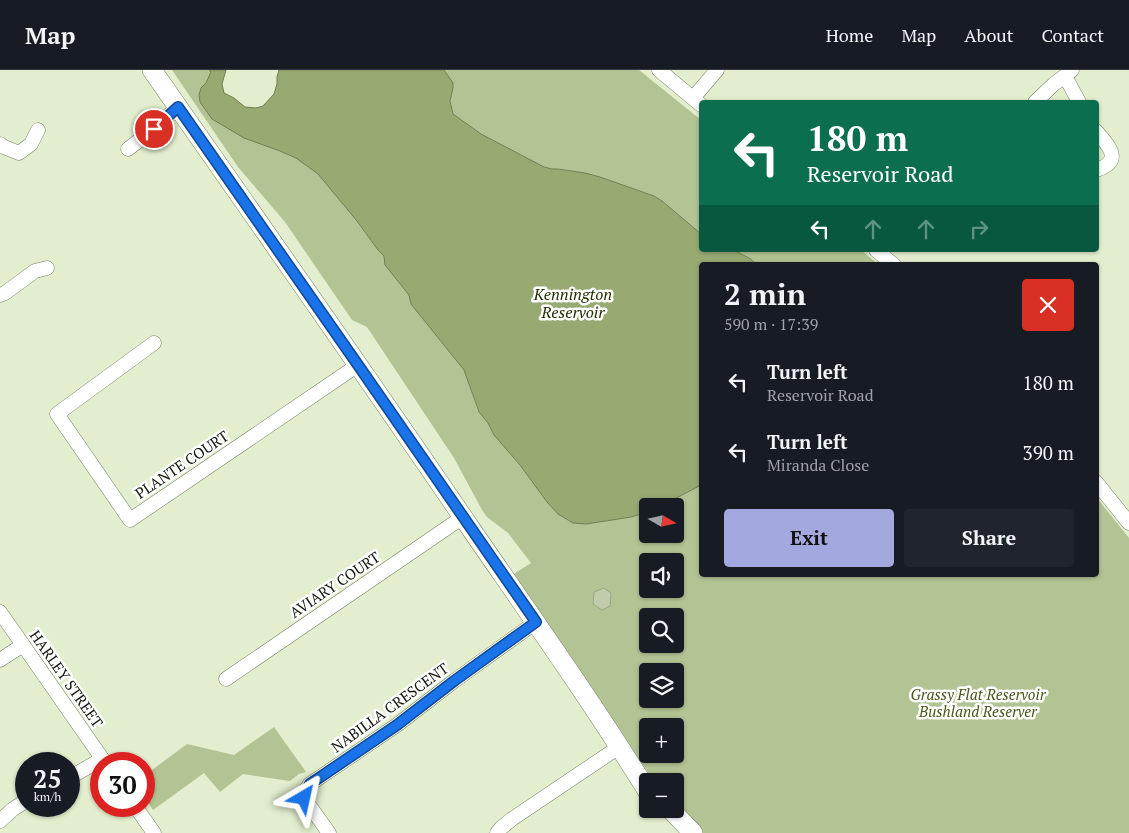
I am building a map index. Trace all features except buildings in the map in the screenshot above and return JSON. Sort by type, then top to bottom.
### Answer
[{"type":"main road","points":[[152,70],[536,622],[639,778]]},
{"type":"main road","points":[[619,747],[641,773]]},
{"type":"main road","points":[[664,818],[675,833]]},
{"type":"main road","points":[[679,818],[693,833]]},
{"type":"street","points":[[659,70],[697,102],[717,70]]},
{"type":"street","points":[[1036,100],[1069,73],[1079,100]]},
{"type":"street","points":[[128,149],[178,107]]},
{"type":"street","points":[[0,144],[19,153],[30,144],[38,130]]},
{"type":"street","points":[[1099,134],[1110,147],[1114,166],[1099,169]]},
{"type":"street","points":[[878,252],[890,262]]},
{"type":"street","points":[[0,295],[35,271],[46,268]]},
{"type":"street","name":"PLANTE COURT","points":[[154,344],[57,414],[130,520],[358,365]]},
{"type":"street","points":[[1099,486],[1129,523]]},
{"type":"street","name":"AVIARY COURT","points":[[226,679],[463,517]]},
{"type":"street","name":"HARLEY STREET","points":[[0,612],[98,752]]},
{"type":"street","name":"NABILLA CRESCENT","points":[[329,833],[304,798],[304,793],[310,784],[397,725],[536,622]]},
{"type":"street","points":[[0,660],[23,645]]},
{"type":"street","points":[[497,833],[512,819],[619,747]]},
{"type":"street","points":[[0,821],[15,808]]},
{"type":"street","points":[[143,817],[154,833]]},
{"type":"green space","name":"Grassy Flat Reservoir Bushland Reserver","points":[[172,70],[209,70],[211,72],[209,77],[201,88],[280,151],[296,158],[318,174],[384,256],[385,265],[409,295],[411,304],[464,370],[478,411],[488,423],[494,435],[558,514],[586,524],[639,514],[639,543],[684,543],[684,498],[676,498],[699,486],[699,577],[1099,577],[1099,501],[1129,538],[1129,833],[698,833],[684,818],[684,773],[648,773],[642,763],[684,763],[684,718],[639,718],[639,759],[512,575],[531,563],[508,533],[487,517],[454,458],[367,327],[352,320],[285,222],[238,167]]},
{"type":"green space","points":[[444,70],[639,70],[699,118],[699,232],[654,196],[585,173],[544,167],[481,134],[452,114],[450,101],[453,89]]},
{"type":"green space","points":[[737,252],[863,252],[875,262],[754,262]]},
{"type":"green space","points":[[274,727],[306,772],[299,774],[290,781],[243,774],[220,792],[204,773],[155,809],[155,768],[187,744],[234,755]]},
{"type":"water","name":"Kennington Reservoir","points":[[209,70],[226,70],[222,84],[224,93],[245,107],[256,108],[263,106],[274,94],[279,70],[444,70],[453,83],[450,101],[453,114],[481,134],[544,167],[585,173],[654,196],[699,232],[699,252],[737,252],[754,262],[699,262],[699,486],[676,498],[639,498],[639,514],[631,517],[586,524],[573,523],[558,514],[494,435],[488,423],[479,412],[464,370],[411,304],[409,295],[385,265],[384,256],[357,221],[318,174],[296,158],[244,138],[212,119],[200,102],[201,88],[206,83],[211,72]]},
{"type":"route","points":[[154,129],[178,107],[536,622],[397,725],[310,784],[306,788],[304,798]]}]
